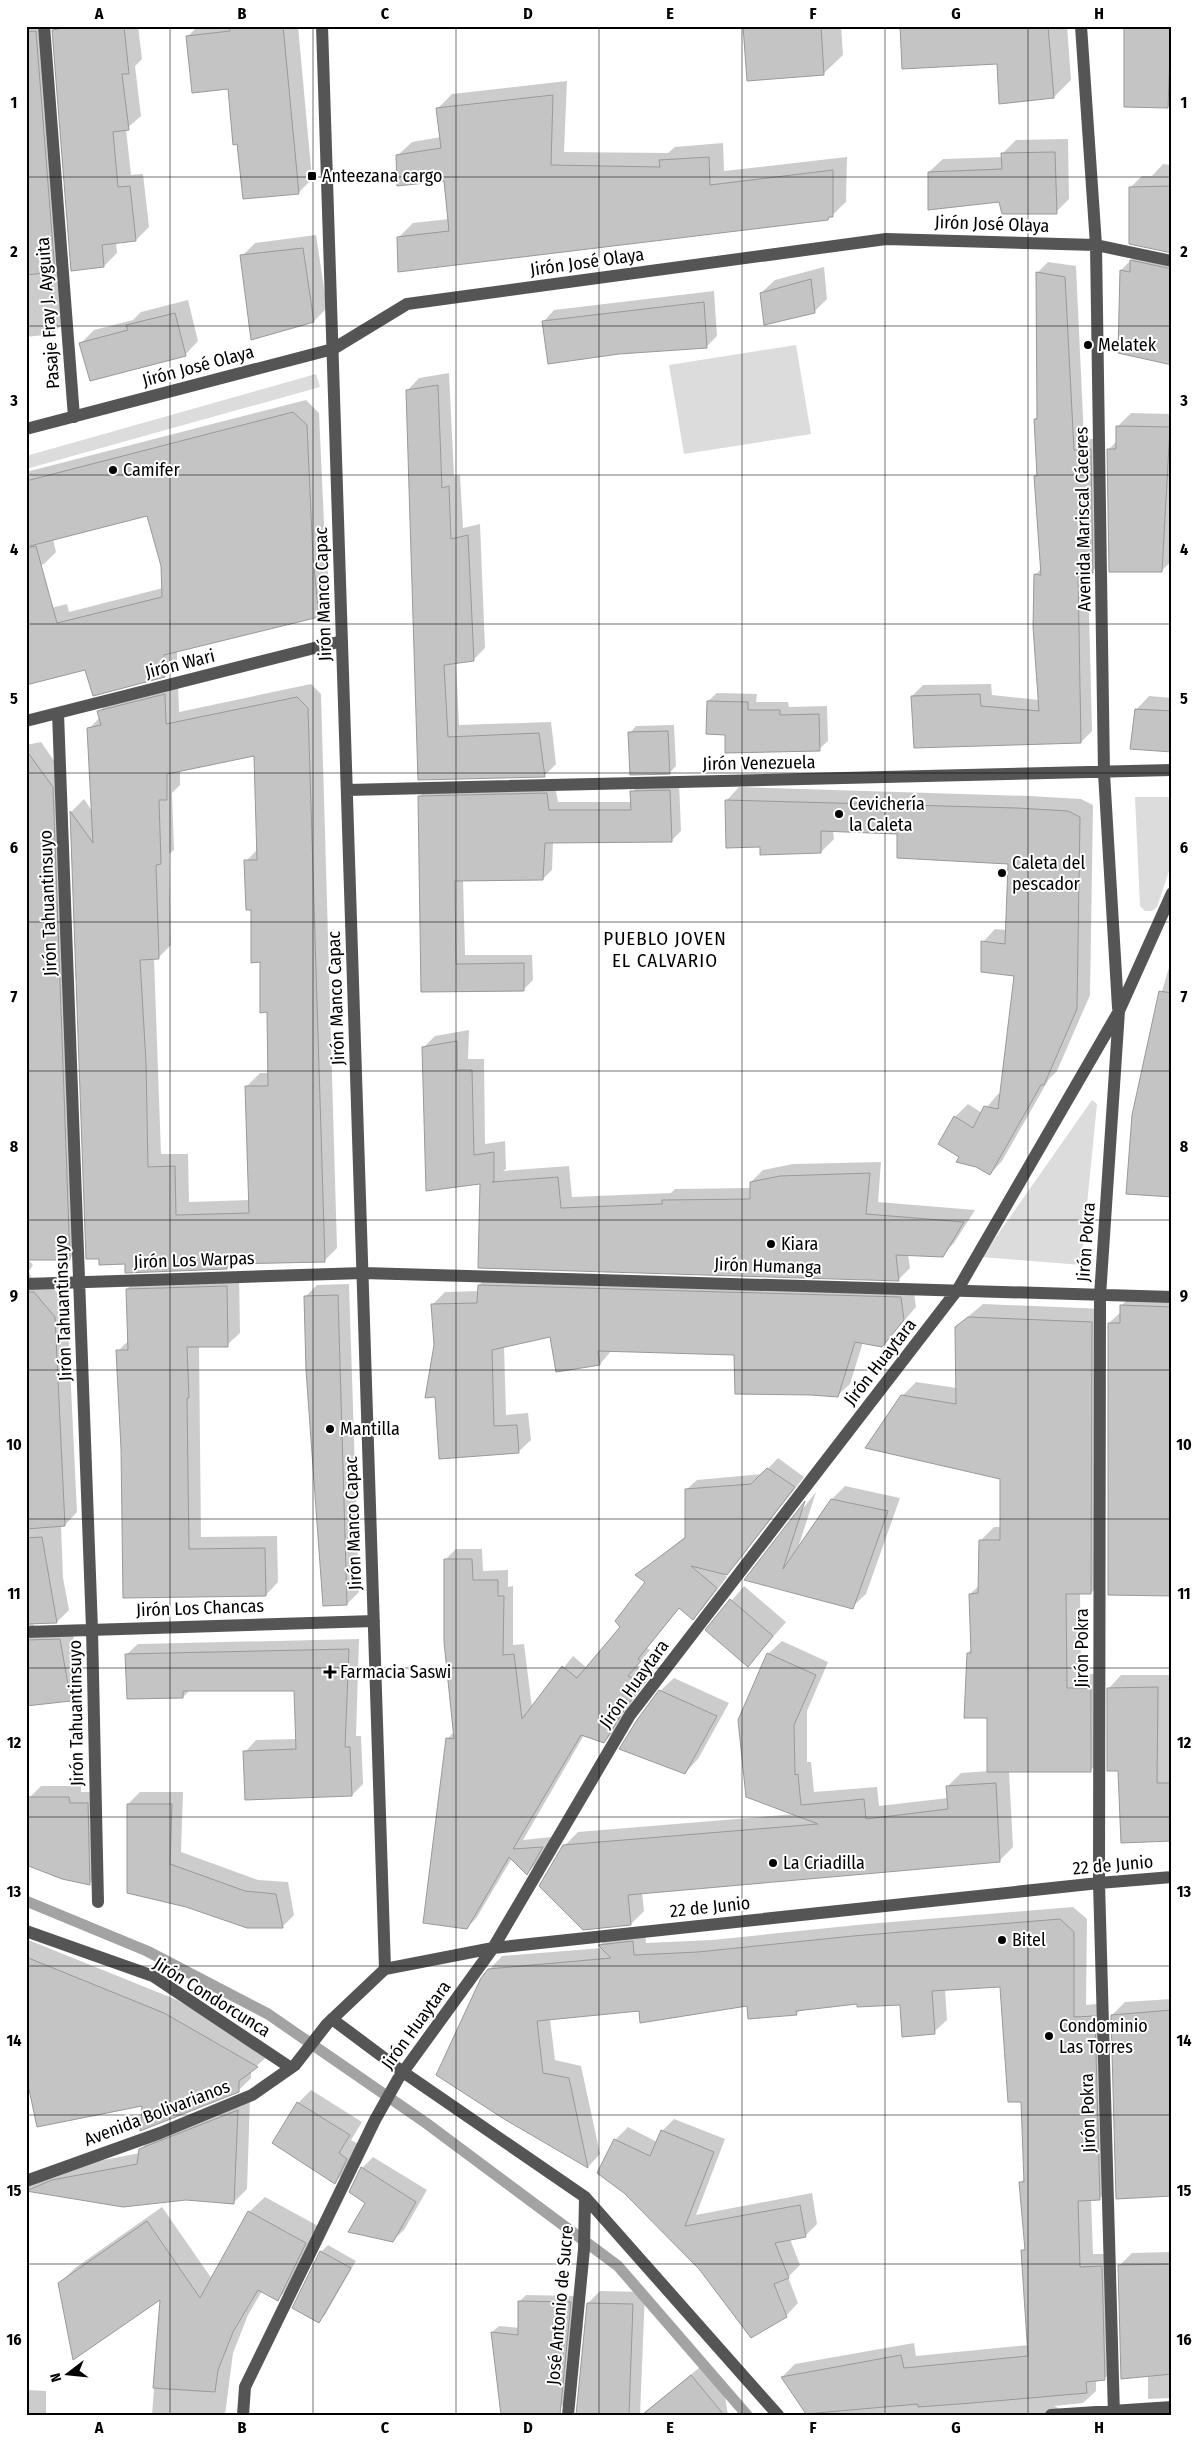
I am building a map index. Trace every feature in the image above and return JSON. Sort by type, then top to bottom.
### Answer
[{"type":"street","name":"Pasaje Fray J. Ayguita","points":[[44,26],[74,417]]},
{"type":"street","name":"Jirón Manco Capac","points":[[322,26],[386,1969]]},
{"type":"street","name":"Avenida Mariscal Cáceres","points":[[1081,26],[1096,245],[1104,773],[1118,1011]]},
{"type":"street","name":"Jirón José Olaya","points":[[26,429],[333,350],[408,304],[886,238],[1096,245],[1172,261]]},
{"type":"street","name":"Jirón Wari","points":[[26,721],[342,641]]},
{"type":"street","name":"Jirón Tahuantinsuyo","points":[[58,713],[92,1629],[98,1902]]},
{"type":"street","name":"Jirón Venezuela","points":[[347,790],[1172,770]]},
{"type":"street","name":"Jirón Pokra","points":[[1114,2413],[1099,1883],[1100,1296],[1118,1011],[1172,893]]},
{"type":"street","name":"Jirón Huaytara","points":[[244,2415],[245,2386],[400,2075],[493,1948],[630,1714],[958,1289],[1118,1011]]},
{"type":"street","name":"Jirón Los Warpas","points":[[26,1284],[363,1273]]},
{"type":"street","name":"Jirón Humanga","points":[[363,1273],[958,1289],[1100,1296],[1172,1297]]},
{"type":"street","name":"Jirón Los Chancas","points":[[26,1632],[374,1621]]},
{"type":"street","name":"22 de Junio","points":[[386,1969],[493,1948],[1099,1883],[1172,1877]]},
{"type":"street","name":"Jirón Condorcunca","points":[[26,1931],[153,1976],[293,2066]]},
{"type":"street","points":[[293,2066],[329,2021],[386,1969]]},
{"type":"street","points":[[329,2021],[400,2075],[584,2203],[778,2415]]},
{"type":"street","name":"Avenida Bolivarianos","points":[[26,2181],[160,2132],[252,2095],[293,2066]]},
{"type":"street","name":"José Antonio de Sucre","points":[[568,2415],[584,2248],[584,2203]]},
{"type":"street","points":[[1051,2415],[1114,2413],[1172,2407]]},
{"type":"shaded area","points":[[796,345],[811,434],[684,454],[669,365]]},
{"type":"shaded area","points":[[316,374],[320,387],[26,469],[26,456]]},
{"type":"shaded area","points":[[1135,797],[1172,797],[1172,862],[1157,907],[1152,911],[1145,911],[1140,906]]},
{"type":"shaded area","points":[[1092,1100],[1097,1104],[1081,1265],[982,1257]]},
{"type":"building","points":[[59,26],[124,26],[129,74],[122,74],[129,130],[113,132],[118,187],[130,186],[136,241],[102,245],[104,267],[71,271],[52,30],[59,29]]},
{"type":"building","points":[[229,26],[283,26],[299,194],[243,199],[237,144],[233,145],[228,89],[192,93],[186,36],[230,31]]},
{"type":"building","points":[[743,26],[821,26],[824,75],[747,81]]},
{"type":"building","points":[[900,26],[1048,26],[1054,98],[999,104],[997,64],[902,69]]},
{"type":"building","points":[[1124,26],[1171,26],[1168,108],[1124,107]]},
{"type":"building","points":[[36,31],[55,272],[26,275],[26,32]]},
{"type":"building","points":[[553,95],[551,165],[660,167],[659,160],[709,157],[710,185],[833,170],[833,217],[829,217],[828,220],[398,272],[397,237],[449,231],[444,181],[397,186],[396,155],[441,148],[436,108]]},
{"type":"building","points":[[1055,152],[1057,214],[1002,214],[999,202],[928,210],[928,172],[1002,169],[1001,153]]},
{"type":"building","points":[[1172,186],[1172,253],[1129,244],[1129,187]]},
{"type":"building","points":[[303,248],[314,322],[251,340],[240,255]]},
{"type":"building","points":[[1130,260],[1172,269],[1172,365],[1118,353],[1120,270],[1130,272]]},
{"type":"building","points":[[1036,272],[1065,277],[1074,450],[1091,449],[1093,573],[1078,573],[1081,743],[914,748],[911,696],[980,694],[981,706],[1039,711],[1033,627],[1034,574],[1041,575],[1034,476],[1037,476],[1034,419],[1037,419]]},
{"type":"building","points":[[811,279],[815,313],[764,325],[760,293]]},
{"type":"building","points":[[704,302],[707,348],[619,354],[548,364],[542,321]]},
{"type":"building","points":[[175,313],[186,356],[90,381],[79,343],[128,330],[126,325]]},
{"type":"building","points":[[438,385],[442,488],[449,486],[451,539],[468,535],[474,661],[444,665],[448,737],[539,733],[545,777],[418,780],[406,390]]},
{"type":"building","points":[[293,412],[307,425],[313,558],[319,617],[164,655],[165,677],[93,696],[85,670],[26,685],[26,548],[36,546],[57,623],[162,597],[161,566],[147,516],[26,547],[26,481]]},
{"type":"building","points":[[1116,426],[1170,427],[1162,572],[1109,572],[1107,449],[1116,449]]},
{"type":"building","points":[[165,694],[166,724],[297,697],[308,708],[325,1262],[227,1264],[227,1269],[125,1273],[125,1264],[99,1265],[99,1259],[86,1259],[70,811],[93,843],[87,728],[101,725],[97,711]],"holes":[[[254,756],[257,860],[244,860],[246,910],[251,910],[251,963],[260,962],[260,1013],[267,1012],[268,1086],[245,1086],[249,1213],[176,1215],[175,1166],[148,1167],[146,1062],[140,960],[159,959],[156,865],[161,864],[159,800],[167,800],[167,774]]]},
{"type":"building","points":[[707,701],[748,702],[748,710],[780,710],[780,715],[819,714],[820,751],[725,753],[725,735],[706,734]]},
{"type":"building","points":[[1135,709],[1172,711],[1172,752],[1130,749]]},
{"type":"building","points":[[668,731],[670,774],[630,775],[628,732]]},
{"type":"building","points":[[26,750],[53,787],[70,1260],[26,1260]]},
{"type":"building","points":[[670,790],[672,842],[545,843],[543,880],[455,881],[456,964],[524,963],[524,991],[421,992],[418,796],[547,793],[549,810],[631,810],[630,791]]},
{"type":"building","points":[[725,800],[1017,808],[1068,811],[1080,817],[1077,1009],[1044,1085],[1041,1085],[990,1175],[976,1167],[956,1162],[959,1157],[938,1144],[954,1116],[973,1128],[984,1106],[998,1109],[1014,976],[981,972],[981,941],[1005,944],[1008,864],[897,858],[897,834],[821,831],[821,853],[760,855],[760,847],[726,848]]},
{"type":"building","points":[[1159,991],[1172,993],[1172,1197],[1126,1194],[1132,1115]]},
{"type":"building","points":[[457,1041],[457,1070],[472,1070],[474,1155],[494,1152],[494,1182],[558,1177],[561,1208],[662,1204],[662,1200],[750,1199],[750,1182],[780,1176],[870,1173],[866,1214],[964,1222],[943,1257],[896,1255],[899,1281],[478,1268],[480,1184],[426,1191],[422,1047]]},
{"type":"building","points":[[478,1285],[901,1297],[904,1320],[882,1347],[855,1342],[838,1397],[735,1394],[734,1355],[598,1351],[600,1365],[556,1372],[550,1337],[492,1350],[494,1426],[517,1425],[519,1453],[439,1459],[435,1397],[425,1398],[434,1345],[431,1304],[477,1303]]},
{"type":"building","points":[[227,1286],[228,1347],[187,1347],[189,1549],[265,1548],[266,1596],[123,1598],[121,1449],[116,1350],[128,1350],[126,1289]]},
{"type":"building","points":[[26,1292],[34,1292],[55,1317],[65,1526],[26,1529]]},
{"type":"building","points":[[338,1295],[347,1605],[323,1606],[306,1370],[304,1296]]},
{"type":"building","points":[[1120,1305],[1172,1307],[1172,1596],[1108,1595],[1108,1323],[1120,1323]]},
{"type":"building","points":[[968,1317],[1092,1322],[1091,1594],[1066,1594],[1067,1688],[1091,1688],[1091,1772],[987,1772],[987,1718],[964,1718],[967,1653],[971,1653],[969,1594],[978,1593],[979,1540],[1000,1540],[1000,1479],[865,1448],[901,1395],[956,1404],[955,1327]]},
{"type":"building","points":[[767,1468],[795,1487],[727,1575],[691,1566],[717,1588],[693,1620],[679,1608],[638,1659],[641,1661],[628,1676],[644,1683],[624,1710],[604,1743],[581,1735],[513,1849],[543,1847],[527,1875],[509,1857],[467,1929],[423,1923],[446,1738],[454,1739],[444,1642],[444,1559],[472,1559],[473,1580],[498,1580],[498,1596],[504,1596],[503,1655],[514,1654],[522,1719],[562,1666],[577,1678],[620,1627],[615,1621],[645,1582],[635,1575],[685,1538],[685,1489],[751,1484]]},
{"type":"building","points":[[831,1499],[888,1511],[853,1609],[744,1580],[805,1501],[783,1569]]},
{"type":"building","points":[[42,1537],[57,1623],[26,1624],[26,1538]]},
{"type":"building","points":[[730,1599],[773,1636],[748,1667],[705,1630]]},
{"type":"building","points":[[60,1639],[71,1701],[26,1706],[26,1640]]},
{"type":"building","points":[[349,1649],[345,1747],[350,1747],[352,1796],[245,1800],[243,1751],[296,1749],[294,1691],[183,1691],[183,1698],[127,1699],[125,1654]]},
{"type":"building","points":[[767,1653],[816,1675],[794,1725],[795,1775],[798,1774],[801,1805],[864,1799],[866,1819],[948,1809],[946,1786],[996,1783],[1000,1862],[628,1895],[631,1925],[583,1930],[539,1886],[563,1845],[818,1824],[746,1797],[738,1720]]},
{"type":"building","points":[[1158,1687],[1157,1783],[1172,1783],[1172,1841],[1121,1843],[1118,1771],[1107,1771],[1107,1688]]},
{"type":"building","points":[[659,1690],[717,1716],[685,1774],[619,1749]]},
{"type":"building","points":[[28,1797],[69,1797],[70,1803],[88,1803],[90,1885],[62,1879],[26,1865]]},
{"type":"building","points":[[127,1804],[172,1804],[170,1864],[245,1891],[276,1894],[283,1928],[247,1928],[186,1907],[127,1893]]},
{"type":"building","points":[[1060,1919],[1074,1932],[1074,2017],[1095,2016],[1100,2200],[1078,2201],[1080,2267],[1102,2266],[1105,2380],[1086,2382],[1087,2393],[918,2407],[918,2404],[806,2414],[781,2377],[901,2355],[904,2368],[1028,2356],[1021,2250],[1025,2250],[1019,2182],[1024,2182],[1021,2102],[1008,2102],[1000,1987],[932,1991],[935,2034],[902,2037],[900,2005],[857,2007],[857,2004],[796,2011],[797,2015],[748,2019],[747,2006],[640,2023],[639,2011],[537,2021],[543,2073],[569,2078],[588,2168],[504,2119],[436,2075],[481,1978],[488,1969],[611,1958],[598,1945],[633,1941],[634,1955],[698,1952],[853,1936]]},
{"type":"building","points":[[26,1957],[164,2013],[258,2067],[239,2081],[239,2092],[140,2131],[142,2106],[37,2127],[26,2075]]},
{"type":"building","points":[[1172,2010],[1172,2196],[1116,2199],[1111,2015]]},
{"type":"building","points":[[297,2102],[350,2135],[339,2153],[347,2159],[335,2184],[272,2143]]},
{"type":"building","points":[[238,2110],[234,2204],[186,2200],[123,2207],[26,2191],[52,2180],[137,2164],[139,2149]]},
{"type":"building","points":[[661,2130],[714,2152],[685,2226],[800,2205],[806,2237],[775,2243],[789,2278],[774,2284],[787,2317],[751,2338],[699,2269],[624,2193],[597,2173],[614,2139],[650,2156]]},
{"type":"building","points":[[361,2167],[416,2202],[393,2242],[348,2232],[365,2203],[349,2192]]},
{"type":"building","points":[[248,2211],[306,2243],[278,2301],[258,2290],[233,2332],[218,2370],[215,2392],[153,2388],[160,2300],[73,2360],[58,2283],[147,2221],[200,2298]]},
{"type":"building","points":[[320,2251],[351,2268],[319,2323],[292,2308]]},
{"type":"building","points":[[1172,2264],[1172,2374],[1121,2379],[1118,2265]]},
{"type":"building","points":[[518,2301],[571,2302],[560,2415],[501,2415],[491,2332],[518,2335]]},
{"type":"building","points":[[587,2303],[633,2304],[629,2415],[576,2415]]},
{"type":"building","points":[[691,2375],[724,2415],[642,2415]]},
{"type":"waterway","points":[[26,1901],[147,1951],[268,2014],[426,2123],[618,2266],[747,2415]]},
{"type":"place","name":"Anteezana cargo","points":[[312,176]]},
{"type":"place","name":"Melatek","points":[[1088,345]]},
{"type":"place","name":"Camifer","points":[[113,470]]},
{"type":"place","name":"Cevichería la Caleta","points":[[839,814]]},
{"type":"place","name":"Caleta del pescador","points":[[1002,873]]},
{"type":"place","name":"Kiara","points":[[771,1244]]},
{"type":"place","name":"Mantilla","points":[[330,1429]]},
{"type":"place","name":"Farmacia Saswi","points":[[330,1672]]},
{"type":"place","name":"La Criadilla","points":[[773,1863]]},
{"type":"place","name":"Bitel","points":[[1002,1940]]},
{"type":"place","name":"Condominio Las Torres","points":[[1049,2036]]},
{"type":"district","name":"PUEBLO JOVEN EL CALVARIO","points":[[665,949]]}]
